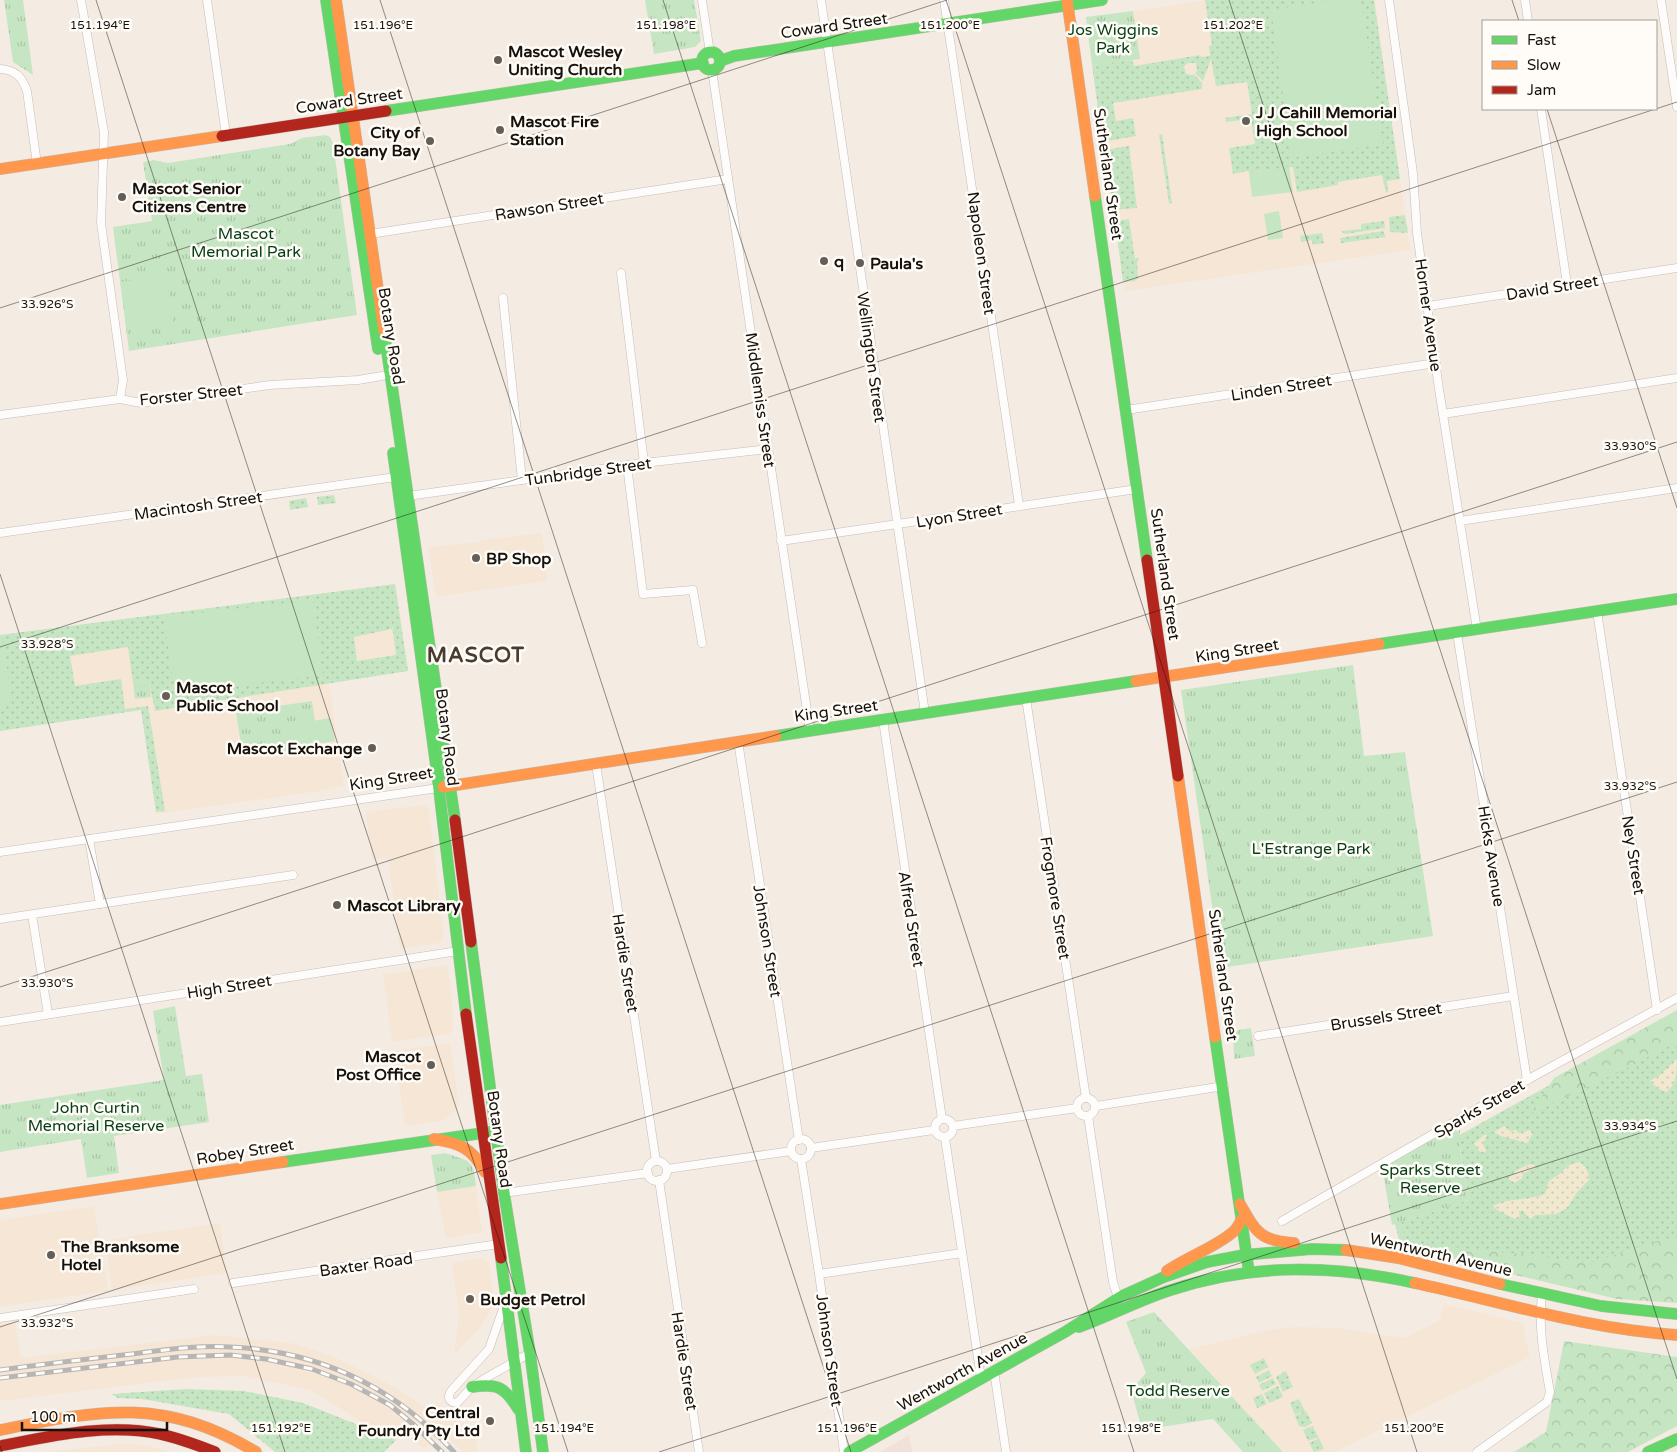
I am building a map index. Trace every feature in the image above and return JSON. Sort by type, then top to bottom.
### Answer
[{"type":"main road","name":"Botany Road","points":[[326,0],[370,234],[450,786],[495,1131],[499,1244],[526,1452]]},
{"type":"main road","name":"Botany Road","points":[[336,0],[348,117],[437,773],[482,1133],[498,1193],[530,1353],[543,1452]]},
{"type":"main road","name":"Coward Street","points":[[720,61],[734,56],[948,25],[1067,3],[1102,0]]},
{"type":"main road","name":"Sutherland Street","points":[[1067,3],[1224,1086],[1249,1272]]},
{"type":"main road","points":[[710,53],[716,54],[720,61],[719,66],[707,67],[704,57],[710,53]]},
{"type":"main road","name":"Coward Street","points":[[0,170],[348,117],[707,67]]},
{"type":"main road","name":"King Street","points":[[438,788],[1677,599]]},
{"type":"main road","name":"Robey Street","points":[[0,1204],[495,1131]]},
{"type":"main road","points":[[434,1139],[464,1146],[475,1155],[498,1193]]},
{"type":"main road","points":[[1240,1204],[1262,1237],[1276,1242],[1302,1243],[1327,1248]]},
{"type":"main road","points":[[1151,1282],[1180,1262],[1225,1238],[1235,1230],[1242,1219]]},
{"type":"main road","name":"Wentworth Avenue","points":[[849,1452],[1065,1332],[1118,1298],[1151,1282],[1230,1256],[1327,1248],[1352,1250],[1412,1261],[1542,1294],[1649,1313],[1677,1314]]},
{"type":"main road","name":"Wentworth Avenue","points":[[1065,1332],[1095,1322],[1136,1302],[1214,1278],[1249,1272],[1318,1268],[1359,1272],[1424,1285],[1594,1326],[1626,1331],[1677,1335]]},
{"type":"main road","points":[[472,1387],[491,1384],[504,1389],[520,1415]]},
{"type":"main road","points":[[0,1430],[94,1412],[147,1412],[180,1418],[215,1429],[256,1452]]},
{"type":"main road","points":[[0,1446],[78,1432],[115,1429],[166,1435],[215,1452]]},
{"type":"main road","points":[[1648,1452],[1677,1439]]},
{"type":"street","points":[[81,0],[104,132],[101,223],[123,380],[120,399]]},
{"type":"street","points":[[206,0],[226,135]]},
{"type":"street","points":[[702,0],[710,53]]},
{"type":"street","name":"Wellington Street","points":[[820,0],[925,713]]},
{"type":"street","name":"Napoleon Street","points":[[944,0],[1019,506]]},
{"type":"street","name":"Horner Avenue","points":[[1389,0],[1413,173],[1417,232],[1477,630]]},
{"type":"street","points":[[1525,0],[1528,20]]},
{"type":"street","points":[[1661,0],[1677,107]]},
{"type":"street","name":"Middlemiss Street","points":[[707,67],[728,178],[810,731]]},
{"type":"street","points":[[0,69],[16,74],[22,80],[26,91],[37,164]]},
{"type":"street","points":[[1541,110],[1567,284]]},
{"type":"street","name":"Rawson Street","points":[[370,234],[728,178]]},
{"type":"street","name":"David Street","points":[[1428,306],[1677,268]]},
{"type":"street","points":[[621,273],[644,463]]},
{"type":"street","points":[[503,298],[522,480]]},
{"type":"street","name":"Linden Street","points":[[1126,410],[1436,363]]},
{"type":"street","name":"Forster Street","points":[[0,414],[120,399],[141,403],[270,385],[358,380],[382,376]]},
{"type":"street","points":[[1443,414],[1677,378]]},
{"type":"street","name":"Tunbridge Street","points":[[408,496],[627,465],[768,449]]},
{"type":"street","points":[[627,465],[643,594],[693,590],[702,643]]},
{"type":"street","name":"Macintosh Street","points":[[0,533],[396,477]]},
{"type":"street","points":[[1460,521],[1677,488]]},
{"type":"street","name":"Lyon Street","points":[[781,542],[1137,489]]},
{"type":"street","name":"Ney Street","points":[[1597,611],[1657,1010]]},
{"type":"street","name":"Hicks Avenue","points":[[1457,633],[1527,1080]]},
{"type":"street","name":"Frogmore Street","points":[[1026,698],[1086,1098]]},
{"type":"street","name":"Alfred Street","points":[[882,720],[942,1119]]},
{"type":"street","name":"Johnson Street","points":[[738,741],[799,1140]]},
{"type":"street","name":"Hardie Street","points":[[596,764],[656,1161]]},
{"type":"street","name":"King Street","points":[[0,852],[438,788]]},
{"type":"street","points":[[90,839],[100,904]]},
{"type":"street","points":[[0,919],[293,875]]},
{"type":"street","points":[[32,914],[48,1014]]},
{"type":"street","name":"High Street","points":[[0,1022],[458,951]]},
{"type":"street","name":"Brussels Street","points":[[1258,1036],[1513,996]]},
{"type":"street","name":"Sparks Street","points":[[1282,1221],[1527,1080],[1677,998]]},
{"type":"street","points":[[1096,1106],[1224,1086]]},
{"type":"street","points":[[1086,1098],[1093,1100],[1096,1106],[1093,1114],[1088,1116],[1080,1113],[1077,1108],[1078,1102],[1086,1098]]},
{"type":"street","points":[[953,1126],[1077,1108]]},
{"type":"street","points":[[1088,1116],[1113,1282],[1118,1298]]},
{"type":"street","points":[[942,1119],[950,1121],[953,1126],[952,1132],[945,1138],[937,1135],[934,1130],[935,1124],[942,1119]]},
{"type":"street","points":[[811,1148],[934,1130]]},
{"type":"street","points":[[945,1138],[981,1378]]},
{"type":"street","points":[[799,1140],[805,1140],[811,1148],[810,1154],[802,1159],[796,1158],[791,1150],[794,1142],[799,1140]]},
{"type":"street","points":[[667,1169],[791,1150]]},
{"type":"street","name":"Johnson Street","points":[[802,1159],[844,1452]]},
{"type":"street","points":[[656,1161],[663,1163],[667,1169],[664,1178],[659,1180],[653,1180],[648,1173],[650,1164],[656,1161]]},
{"type":"street","points":[[498,1193],[648,1173]]},
{"type":"street","name":"Hardie Street","points":[[659,1180],[699,1452]]},
{"type":"street","name":"Baxter Road","points":[[233,1283],[499,1244]]},
{"type":"street","points":[[819,1274],[962,1253]]},
{"type":"street","points":[[0,1318],[194,1289]]},
{"type":"street","points":[[1477,1452],[1547,1402],[1550,1392],[1541,1334],[1542,1294]]},
{"type":"street","points":[[506,1300],[496,1335],[489,1349],[451,1391],[448,1396],[449,1400],[457,1403],[472,1387],[530,1353]]},
{"type":"street","points":[[994,1371],[1006,1452]]},
{"type":"shaded area","name":"J J Cahill Memorial High School","points":[[1207,0],[1375,0],[1410,250],[1125,291],[1092,65],[1139,59],[1133,11]]},
{"type":"shaded area","points":[[542,533],[547,581],[436,597],[428,547]]},
{"type":"shaded area","name":"Mascot Public School","points":[[396,584],[408,671],[329,682],[344,786],[156,814],[141,710],[0,731],[0,635]]},
{"type":"shaded area","points":[[424,805],[429,809],[444,937],[439,943],[400,949],[388,858],[372,859],[366,815],[367,812]]},
{"type":"shaded area","points":[[444,965],[448,968],[453,1011],[453,1030],[449,1034],[392,1042],[383,975]]},
{"type":"shaded area","points":[[450,1043],[459,1103],[455,1112],[442,1121],[405,1126],[394,1051]]},
{"type":"shaded area","points":[[476,1186],[482,1232],[446,1239],[437,1192]]},
{"type":"shaded area","name":"The Branksome Hotel","points":[[94,1206],[108,1291],[0,1307],[0,1220]]},
{"type":"shaded area","points":[[220,1223],[227,1273],[112,1290],[105,1240]]},
{"type":"shaded area","points":[[483,1258],[489,1262],[492,1304],[488,1316],[480,1328],[454,1355],[459,1313],[452,1263]]},
{"type":"shaded area","points":[[1444,1304],[1523,1323],[1530,1357],[1334,1452],[1283,1452],[1189,1349],[1274,1329],[1296,1327],[1338,1328],[1404,1338],[1439,1321]]},
{"type":"shaded area","points":[[15,1322],[21,1358],[215,1335],[291,1343],[330,1355],[387,1383],[429,1409],[437,1402],[476,1438],[478,1452],[463,1452],[443,1433],[425,1449],[401,1433],[396,1440],[381,1434],[311,1390],[243,1376],[197,1377],[0,1401],[0,1324]]},
{"type":"shaded area","points":[[909,1435],[912,1452],[880,1452]]},
{"type":"shaded area","points":[[120,1444],[146,1445],[170,1452],[47,1452]]},
{"type":"green space","points":[[4,0],[23,0],[33,75],[13,62]]},
{"type":"green space","points":[[645,0],[694,0],[701,41],[695,47],[654,54]]},
{"type":"green space","points":[[1205,0],[1374,0],[1400,179],[1387,181],[1388,192],[1386,193],[1382,175],[1338,182],[1338,185],[1297,192],[1293,167],[1233,174],[1229,148],[1255,144],[1251,119],[1226,122],[1225,118],[1252,114],[1247,82],[1216,86],[1211,59],[1203,81],[1195,73],[1197,71],[1196,63],[1188,63],[1184,66],[1186,74],[1194,74],[1202,83],[1202,89],[1113,103],[1116,121],[1133,118],[1136,136],[1103,142],[1101,133],[1112,131],[1101,132],[1092,65],[1132,60],[1134,66],[1200,55],[1201,57],[1210,56],[1209,46],[1212,45]]},
{"type":"green space","points":[[1334,0],[1361,0],[1383,144],[1292,158],[1271,10]]},
{"type":"green space","name":"Jos Wiggins Park","points":[[1133,11],[1140,59],[1092,65],[1086,17]]},
{"type":"green space","points":[[1162,134],[1172,203],[1169,204],[1159,135]]},
{"type":"green space","name":"Mascot Memorial Park","points":[[326,135],[330,137],[333,143],[357,315],[129,351],[113,227],[152,221],[143,162],[154,160],[168,163],[290,144],[302,138]]},
{"type":"green space","points":[[1129,146],[1137,208],[1113,210],[1104,150]]},
{"type":"green space","points":[[1289,167],[1293,192],[1252,197],[1249,173]]},
{"type":"green space","points":[[1279,211],[1283,238],[1268,240],[1264,214]]},
{"type":"green space","points":[[1405,215],[1408,233],[1390,232],[1389,217]]},
{"type":"green space","points":[[1129,219],[1135,259],[1138,258],[1139,261],[1137,262],[1138,278],[1135,281],[1123,282],[1115,221]]},
{"type":"green space","points":[[1384,221],[1385,228],[1345,234],[1341,231],[1361,229],[1361,224]]},
{"type":"green space","points":[[1383,231],[1386,237],[1341,243],[1340,238]]},
{"type":"green space","points":[[1322,233],[1324,243],[1313,245],[1312,240],[1301,242],[1300,236]]},
{"type":"green space","points":[[166,275],[173,323],[128,329],[121,282]]},
{"type":"green space","points":[[334,495],[336,503],[318,505],[317,497]]},
{"type":"green space","points":[[306,498],[308,507],[290,510],[289,501]]},
{"type":"green space","name":"Mascot Public School","points":[[395,584],[408,671],[155,711],[149,681],[133,682],[128,647],[70,656],[75,686],[121,679],[125,709],[148,706],[165,811],[156,812],[141,710],[0,731],[0,635]],"holes":[[[391,617],[396,655],[357,661],[354,637],[392,629]]]},
{"type":"green space","points":[[313,600],[323,675],[175,693],[164,617]]},
{"type":"green space","points":[[3,641],[12,703],[0,705],[0,642]]},
{"type":"green space","name":"L'Estrange Park","points":[[1353,665],[1364,756],[1405,752],[1433,936],[1221,968],[1181,690]]},
{"type":"green space","points":[[149,681],[151,697],[135,699],[133,682]]},
{"type":"green space","points":[[312,701],[319,746],[243,757],[236,712]]},
{"type":"green space","points":[[330,718],[335,741],[289,749],[285,726]]},
{"type":"green space","name":"John Curtin Memorial Reserve","points":[[175,1006],[186,1076],[202,1074],[209,1122],[114,1136],[119,1173],[87,1178],[81,1139],[0,1152],[0,1105],[164,1080],[153,1011]]},
{"type":"green space","points":[[1677,1010],[1677,1042],[1530,1114],[1554,1078]]},
{"type":"green space","points":[[1677,1014],[1677,1280],[1400,1243],[1395,1224],[1469,1200],[1458,1136]]},
{"type":"green space","points":[[1251,1028],[1255,1056],[1234,1059],[1233,1031]]},
{"type":"green space","name":"Sparks Street Reserve","points":[[1456,1127],[1469,1200],[1392,1225],[1382,1167]]},
{"type":"green space","points":[[1460,1130],[1460,1198],[1397,1210],[1406,1242],[1590,1263],[1663,1239],[1677,1238],[1677,1303],[1617,1299],[1494,1270],[1400,1243],[1384,1177]]},
{"type":"green space","points":[[445,1153],[469,1162],[474,1170],[476,1186],[437,1192],[431,1155]]},
{"type":"green space","name":"Todd Reserve","points":[[1154,1312],[1283,1452],[1243,1452],[1213,1419],[1142,1430],[1131,1390],[1146,1373],[1126,1322]]},
{"type":"green space","points":[[1564,1341],[1677,1357],[1677,1426],[1628,1452],[1514,1452],[1546,1432]]},
{"type":"green space","points":[[1264,1358],[1268,1367],[1255,1374],[1250,1365]]},
{"type":"green space","points":[[1269,1370],[1272,1376],[1259,1383],[1256,1377]]},
{"type":"green space","points":[[1286,1371],[1289,1378],[1282,1382],[1289,1379],[1293,1387],[1283,1392],[1276,1377]]},
{"type":"green space","points":[[1273,1378],[1276,1384],[1262,1391],[1259,1385]]},
{"type":"green space","points":[[1278,1386],[1283,1397],[1269,1403],[1264,1393]]},
{"type":"green space","points":[[186,1389],[244,1391],[303,1403],[396,1440],[384,1452],[275,1452],[229,1414],[142,1399],[118,1398],[111,1394]]},
{"type":"green space","points":[[1262,1394],[1267,1404],[1257,1408],[1253,1398]]},
{"type":"green space","points":[[1299,1399],[1305,1411],[1295,1415],[1290,1403]]},
{"type":"green space","points":[[1306,1411],[1312,1423],[1305,1427],[1299,1426],[1295,1416]]},
{"type":"green space","points":[[1313,1426],[1318,1437],[1308,1441],[1303,1430]]},
{"type":"green space","points":[[1319,1438],[1324,1449],[1314,1452],[1309,1443]]},
{"type":"sand","points":[[1677,1059],[1674,1082],[1670,1089],[1666,1092],[1657,1088],[1650,1081],[1660,1075]]},
{"type":"sand","points":[[1504,1126],[1510,1131],[1516,1130],[1518,1133],[1522,1133],[1529,1130],[1533,1134],[1527,1143],[1501,1136],[1494,1132]]},
{"type":"sand","points":[[1484,1135],[1487,1135],[1483,1144],[1486,1151],[1484,1153],[1479,1151],[1474,1144]]},
{"type":"sand","points":[[1579,1162],[1587,1170],[1589,1180],[1577,1192],[1567,1208],[1556,1214],[1535,1215],[1530,1219],[1522,1210],[1519,1212],[1520,1217],[1515,1219],[1493,1206],[1506,1201],[1532,1198],[1545,1194],[1549,1181],[1561,1173],[1567,1166]]},
{"type":"sand","points":[[1530,1164],[1535,1165],[1535,1167],[1523,1174],[1522,1178],[1515,1183],[1508,1179],[1517,1170]]},
{"type":"railway","points":[[0,1370],[193,1347],[230,1347],[263,1350],[295,1356],[325,1365],[380,1391],[431,1429],[454,1452]]},
{"type":"railway","points":[[0,1378],[178,1357],[230,1355],[266,1359],[312,1369],[351,1384],[390,1405],[442,1452]]},
{"type":"traffic: fast","points":[[326,0],[378,349]]},
{"type":"traffic: fast","points":[[720,61],[734,56],[1102,0]]},
{"type":"traffic: fast","points":[[711,52],[717,55],[720,61],[717,67],[711,70],[705,67],[702,61],[705,55],[711,52]]},
{"type":"traffic: fast","points":[[386,111],[703,63]]},
{"type":"traffic: fast","points":[[1095,196],[1147,560]]},
{"type":"traffic: fast","points":[[384,331],[455,820]]},
{"type":"traffic: fast","points":[[393,453],[437,773],[466,1014]]},
{"type":"traffic: fast","points":[[1379,644],[1677,599]]},
{"type":"traffic: fast","points":[[776,736],[1136,681]]},
{"type":"traffic: fast","points":[[471,942],[504,1193],[530,1353],[543,1452]]},
{"type":"traffic: fast","points":[[1215,1037],[1249,1272]]},
{"type":"traffic: fast","points":[[283,1162],[490,1132]]},
{"type":"traffic: fast","points":[[849,1452],[1065,1332],[1122,1296],[1164,1277],[1207,1262],[1244,1255],[1312,1249],[1346,1250]]},
{"type":"traffic: fast","points":[[501,1258],[526,1452]]},
{"type":"traffic: fast","points":[[1079,1327],[1171,1290],[1201,1281],[1262,1271],[1323,1270],[1384,1277],[1415,1283]]},
{"type":"traffic: fast","points":[[1500,1284],[1601,1306],[1677,1314]]},
{"type":"traffic: fast","points":[[472,1387],[494,1386],[500,1388],[509,1396],[518,1409]]},
{"type":"traffic: fast","points":[[1648,1452],[1677,1439]]},
{"type":"traffic: slow","points":[[336,0],[384,331]]},
{"type":"traffic: slow","points":[[1067,0],[1095,196]]},
{"type":"traffic: slow","points":[[0,169],[222,136]]},
{"type":"traffic: slow","points":[[1136,681],[1379,644]]},
{"type":"traffic: slow","points":[[443,787],[776,736]]},
{"type":"traffic: slow","points":[[1178,776],[1215,1037]]},
{"type":"traffic: slow","points":[[434,1139],[451,1142],[464,1148],[475,1157],[485,1172]]},
{"type":"traffic: slow","points":[[0,1204],[283,1162]]},
{"type":"traffic: slow","points":[[1240,1204],[1250,1222],[1260,1233],[1273,1240],[1294,1243]]},
{"type":"traffic: slow","points":[[1167,1271],[1226,1237],[1236,1229],[1242,1219]]},
{"type":"traffic: slow","points":[[1346,1250],[1398,1258],[1500,1284]]},
{"type":"traffic: slow","points":[[1415,1283],[1577,1321],[1643,1332],[1677,1335]]},
{"type":"traffic: slow","points":[[0,1430],[69,1417],[131,1412],[160,1415],[191,1422],[222,1434],[256,1452]]},
{"type":"traffic: jam","points":[[222,136],[386,111]]},
{"type":"traffic: jam","points":[[1147,560],[1178,776]]},
{"type":"traffic: jam","points":[[455,820],[471,942]]},
{"type":"traffic: jam","points":[[466,1014],[501,1258]]},
{"type":"traffic: jam","points":[[0,1446],[80,1432],[120,1430],[160,1434],[215,1452]]},
{"type":"place","name":"Mascot Wesley Uniting Church","points":[[498,60]]},
{"type":"place","name":"J J Cahill Memorial High School","points":[[1246,121]]},
{"type":"place","name":"Mascot Fire Station","points":[[500,130]]},
{"type":"place","name":"City of Botany Bay","points":[[430,141]]},
{"type":"place","name":"Mascot Senior Citizens Centre","points":[[122,197]]},
{"type":"place","name":"q","points":[[824,261]]},
{"type":"place","name":"Paula's","points":[[860,263]]},
{"type":"place","name":"BP Shop","points":[[476,558]]},
{"type":"place","name":"Mascot Public School","points":[[166,696]]},
{"type":"place","name":"Mascot Exchange","points":[[372,748]]},
{"type":"place","name":"Mascot Library","points":[[337,905]]},
{"type":"place","name":"Mascot Post Office","points":[[431,1065]]},
{"type":"place","name":"The Branksome Hotel","points":[[51,1255]]},
{"type":"place","name":"Budget Petrol","points":[[470,1299]]},
{"type":"place","name":"Central Foundry Pty Ltd","points":[[490,1421]]},
{"type":"district","name":"MASCOT","points":[[476,655]]}]
